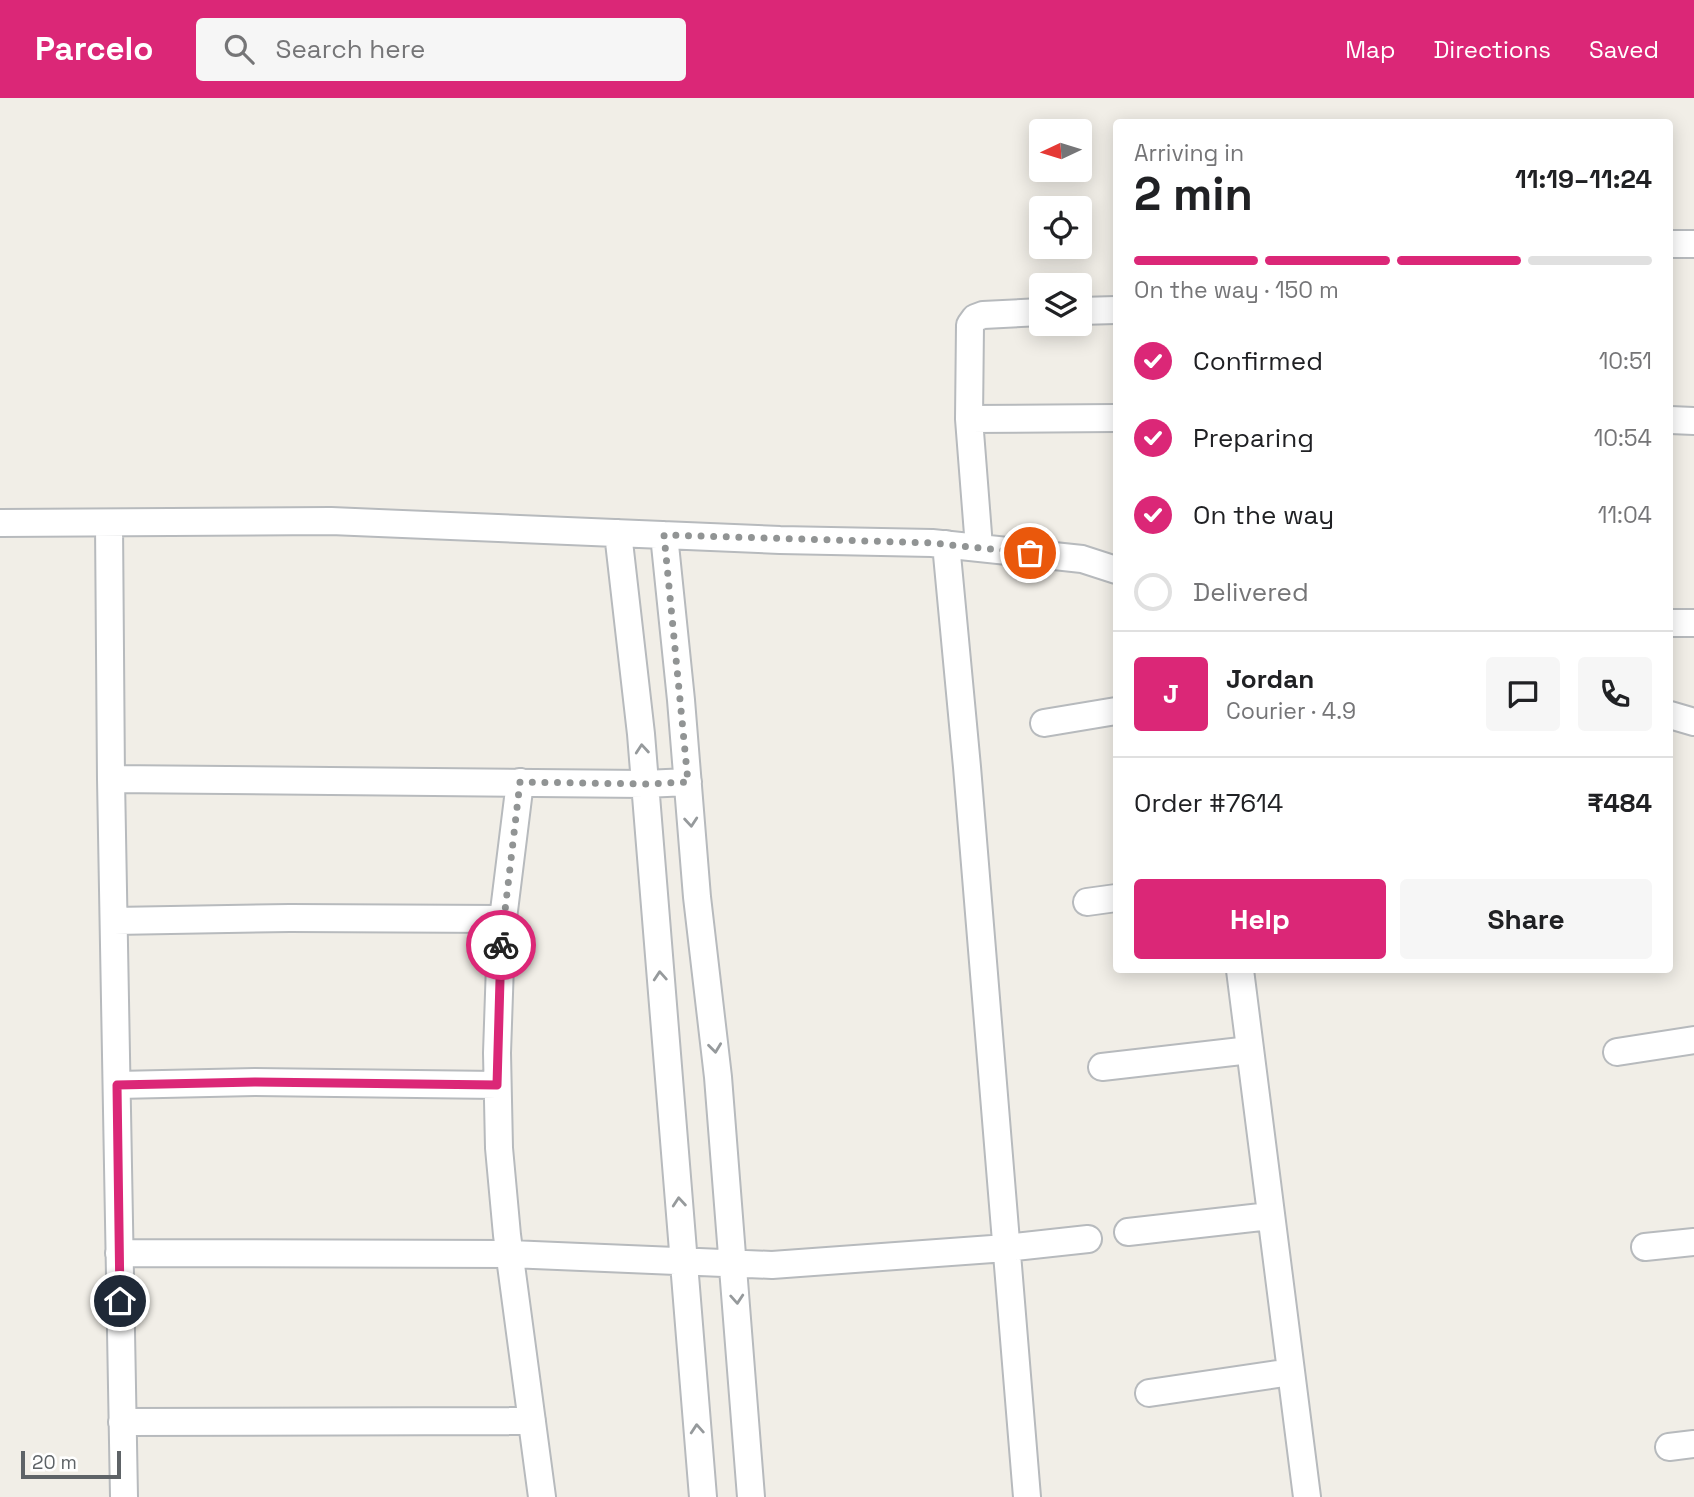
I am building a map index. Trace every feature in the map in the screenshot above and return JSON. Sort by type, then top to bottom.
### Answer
[{"type":"street","points":[[1673,244],[1694,244]]},
{"type":"street","points":[[1092,311],[1113,310]]},
{"type":"street","points":[[979,547],[969,419],[970,326],[975,318],[983,315],[1029,313]]},
{"type":"street","points":[[969,419],[1113,418]]},
{"type":"street","points":[[1673,420],[1694,421]]},
{"type":"street","points":[[0,523],[331,521],[946,544],[1082,559],[1113,569]]},
{"type":"street","points":[[109,523],[124,1497]]},
{"type":"street","points":[[618,533],[645,784],[703,1497]]},
{"type":"street","points":[[664,535],[697,897],[718,1077],[751,1497]]},
{"type":"street","points":[[946,544],[1027,1497]]},
{"type":"street","points":[[1673,623],[1694,623]]},
{"type":"street","points":[[1044,723],[1113,712]]},
{"type":"street","points":[[1673,716],[1694,722]]},
{"type":"street","points":[[111,779],[645,784],[688,782]]},
{"type":"street","points":[[520,782],[503,919],[497,1085],[499,1148],[510,1254],[542,1497]]},
{"type":"street","points":[[1087,902],[1113,898]]},
{"type":"street","points":[[114,921],[503,919]]},
{"type":"street","points":[[1240,973],[1307,1497]]},
{"type":"street","points":[[1616,1052],[1694,1040]]},
{"type":"street","points":[[1102,1067],[1250,1050]]},
{"type":"street","points":[[117,1085],[255,1082],[497,1085]]},
{"type":"street","points":[[1128,1232],[1270,1216]]},
{"type":"street","points":[[119,1253],[510,1254],[772,1265],[1006,1248],[1088,1239]]},
{"type":"street","points":[[1645,1247],[1694,1242]]},
{"type":"street","points":[[1149,1393],[1291,1372]]},
{"type":"street","points":[[122,1422],[533,1421]]},
{"type":"way so far","points":[[501,945],[520,782],[688,782],[664,535],[932,543],[1030,553]]},
{"type":"route","points":[[120,1301],[117,1085],[255,1082],[497,1085],[501,945]]}]
